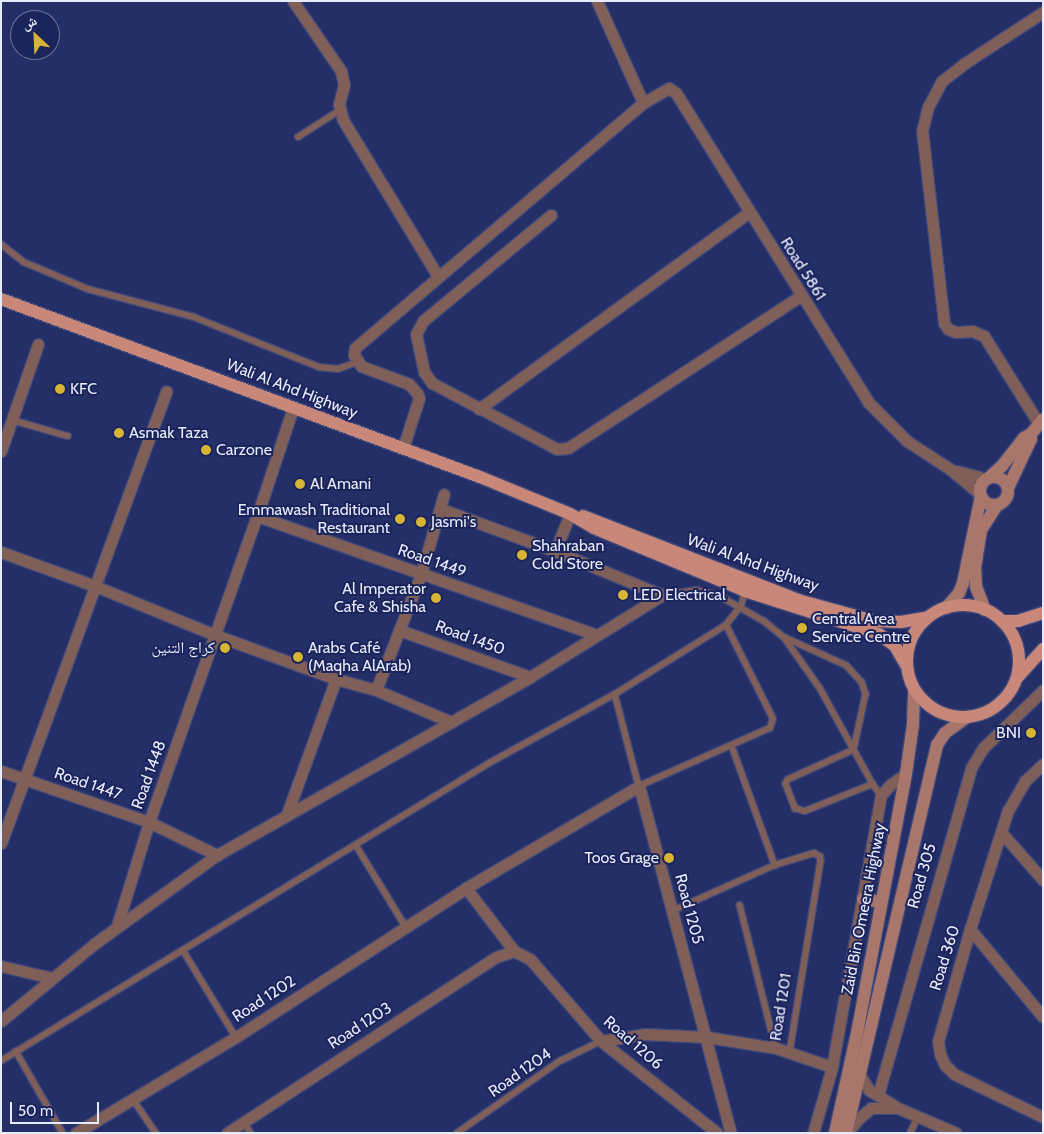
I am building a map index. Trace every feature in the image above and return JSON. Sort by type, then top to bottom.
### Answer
[{"type":"main road","name":"Wali Al Ahd Highway","points":[[1,299],[403,448],[570,514],[594,528],[745,591],[879,634],[895,646],[906,665]]},
{"type":"main road","name":"Wali Al Ahd Highway","points":[[570,514],[601,521],[740,579],[807,602],[874,621],[901,622],[928,617]]},
{"type":"main road","points":[[1017,678],[1019,662],[1017,647],[1011,633],[1002,621],[985,610],[966,605],[946,608],[928,617],[917,628],[910,642],[906,665],[914,690],[923,702],[936,711],[950,717],[966,718],[982,714],[998,706],[1009,693],[1017,678],[1043,649]]},
{"type":"main road","points":[[1002,621],[1034,618],[1043,613]]},
{"type":"street","points":[[292,1],[341,71],[344,85],[339,104],[343,120],[438,276]]},
{"type":"street","points":[[597,1],[643,103]]},
{"type":"street","points":[[1038,426],[984,336],[972,331],[956,332],[948,329],[944,323],[922,131],[928,107],[942,81],[965,63],[1043,12]]},
{"type":"street","name":"Road 5861","points":[[355,358],[359,343],[643,103],[654,99],[665,89],[669,88],[676,93],[857,388],[880,416],[907,441],[950,469],[980,495]]},
{"type":"street","points":[[480,409],[749,212]]},
{"type":"street","points":[[551,215],[422,321],[416,334],[424,372],[432,383],[557,449],[568,448],[800,296]]},
{"type":"street","points":[[1,451],[38,344]]},
{"type":"street","points":[[355,358],[361,366],[409,384],[417,393],[419,398],[403,448]]},
{"type":"street","points":[[1,843],[166,391]]},
{"type":"street","name":"Road 1448","points":[[117,926],[149,822],[216,635],[293,408]]},
{"type":"street","points":[[985,610],[976,586],[975,568],[981,486],[1002,466],[1024,438],[1038,426]]},
{"type":"street","points":[[946,608],[959,593],[976,537],[997,505],[1006,499],[1008,488],[1038,426]]},
{"type":"street","name":"Road 5861","points":[[950,469],[988,478]]},
{"type":"street","points":[[988,478],[1004,480],[1008,488]]},
{"type":"street","points":[[376,690],[421,574],[444,494]]},
{"type":"street","points":[[980,495],[987,504],[997,505]]},
{"type":"street","points":[[441,509],[555,551],[662,595]]},
{"type":"street","points":[[555,551],[570,514]]},
{"type":"street","name":"Road 1449","points":[[257,516],[597,636]]},
{"type":"street","points":[[1,552],[95,586],[216,635],[336,679],[376,690],[451,722]]},
{"type":"street","points":[[1,1021],[117,926],[217,855],[530,677],[662,595]]},
{"type":"street","name":"Road 1450","points":[[399,630],[530,677]]},
{"type":"street","points":[[287,814],[336,679]]},
{"type":"street","name":"Zaid Bin Omeera Highway","points":[[835,1133],[857,1033],[906,774],[913,724],[914,690]]},
{"type":"street","name":"Road 305","points":[[878,1095],[971,768],[983,748],[1043,690]]},
{"type":"street","name":"Zaid Bin Omeera Highway","points":[[846,1133],[938,745],[945,733],[966,718]]},
{"type":"street","name":"Road 360","points":[[1043,764],[1025,781],[1015,795],[970,929],[938,1041],[940,1054],[945,1065],[954,1074],[1043,1117]]},
{"type":"street","name":"Road 1447","points":[[1,771],[149,822],[217,855]]},
{"type":"street","points":[[813,1133],[832,1068],[881,795],[891,784],[906,774]]},
{"type":"street","name":"Road 1202","points":[[76,1133],[236,1037],[466,888],[639,786]]},
{"type":"street","name":"Road 1205","points":[[639,786],[707,1038],[730,1133]]},
{"type":"street","points":[[1001,832],[1043,880]]},
{"type":"street","name":"Road 1206","points":[[466,888],[514,951],[530,959],[601,1041],[717,1133]]},
{"type":"street","points":[[863,899],[881,902]]},
{"type":"street","points":[[970,929],[1043,1018]]},
{"type":"street","name":"Road 1203","points":[[227,1133],[496,957],[514,951]]},
{"type":"street","points":[[1,966],[52,978]]},
{"type":"street","name":"Road 1201","points":[[601,1041],[645,1034],[707,1038],[776,1048],[790,1052]]},
{"type":"street","points":[[790,1052],[832,1068]]},
{"type":"street","points":[[860,1076],[865,1085],[898,1108],[956,1133]]},
{"type":"street","points":[[846,1133],[871,1108],[898,1108]]},
{"type":"lane","points":[[298,137],[340,110]]},
{"type":"lane","points":[[1,244],[24,262],[88,289],[194,317],[320,367],[338,369],[355,358]]},
{"type":"lane","points":[[12,420],[68,436]]},
{"type":"lane","points":[[662,595],[696,590],[718,595],[741,606],[784,637],[846,665],[862,682],[866,694],[854,750]]},
{"type":"lane","points":[[1,1061],[491,762],[615,694],[726,625],[741,606],[745,591]]},
{"type":"lane","points":[[639,786],[770,728],[773,719],[726,625]]},
{"type":"lane","points":[[784,637],[820,688],[873,784],[881,795]]},
{"type":"lane","name":"Road 1205","points":[[615,694],[639,786]]},
{"type":"lane","points":[[732,746],[775,865]]},
{"type":"lane","points":[[854,750],[788,780],[786,784],[796,808],[804,811],[873,784]]},
{"type":"lane","points":[[356,845],[406,927]]},
{"type":"lane","name":"Road 1201","points":[[672,911],[775,865],[814,853],[820,856],[821,861],[790,1052]]},
{"type":"lane","points":[[740,905],[776,1048]]},
{"type":"lane","points":[[183,950],[236,1037]]},
{"type":"lane","name":"Road 1204","points":[[458,1133],[560,1061],[601,1041]]},
{"type":"lane","points":[[16,1052],[64,1133]]},
{"type":"lane","points":[[133,1099],[156,1133]]},
{"type":"lane","points":[[910,1133],[918,1117]]},
{"type":"lane","points":[[244,1122],[251,1133]]},
{"type":"place","name":"KFC","points":[[60,389]]},
{"type":"place","name":"Asmak Taza","points":[[119,433]]},
{"type":"place","name":"Carzone","points":[[206,450]]},
{"type":"place","name":"Al Amani","points":[[300,484]]},
{"type":"place","name":"Emmawash Traditional Restaurant","points":[[400,519]]},
{"type":"place","name":"Jasmi's","points":[[421,522]]},
{"type":"place","name":"Shahraban Cold Store","points":[[522,555]]},
{"type":"place","name":"LED Electrical","points":[[623,595]]},
{"type":"place","name":"Al Imperator Cafe & Shisha","points":[[436,598]]},
{"type":"place","name":"Central Area Service Centre","points":[[802,628]]},
{"type":"place","name":"كراج التنين","points":[[225,648]]},
{"type":"place","name":"Arabs Café (Maqha AlArab)","points":[[298,657]]},
{"type":"place","name":"BNI","points":[[1031,733]]},
{"type":"place","name":"Toos Grage","points":[[669,858]]}]
